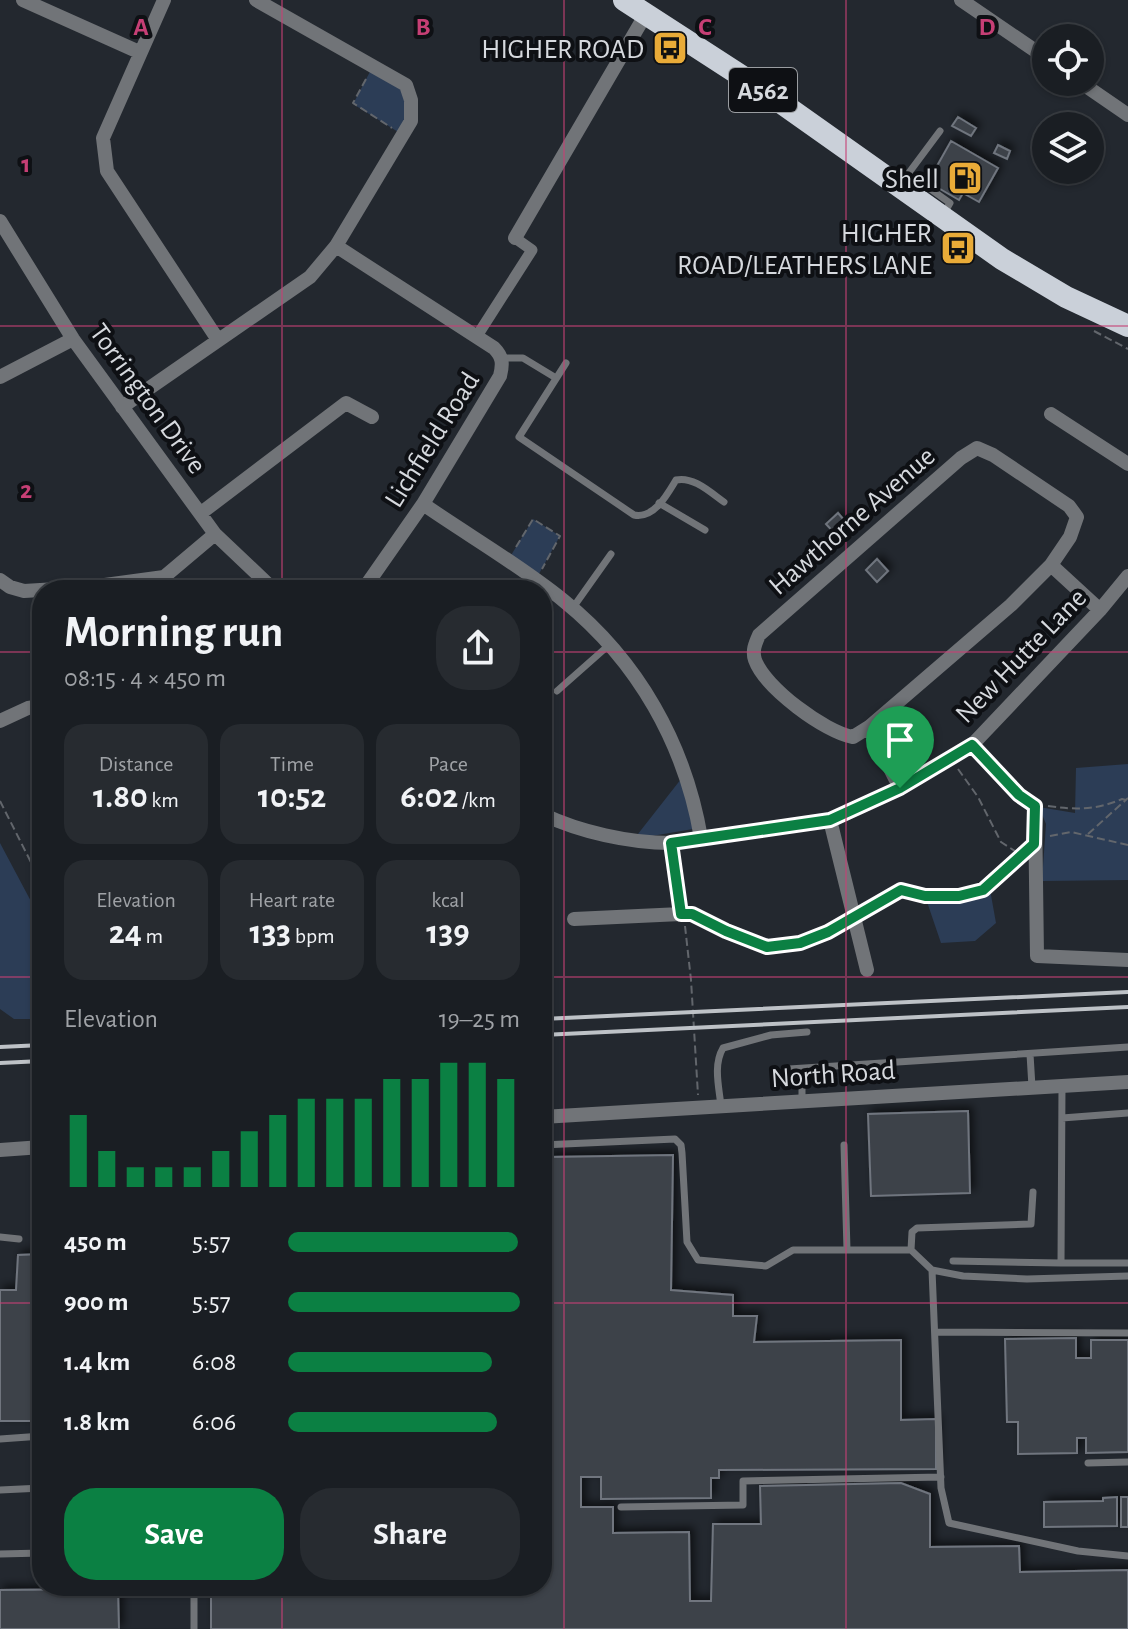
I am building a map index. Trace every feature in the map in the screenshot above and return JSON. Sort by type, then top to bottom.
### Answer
[{"type":"highway","name":"A562","points":[[624,0],[903,180],[942,217],[1002,259],[1066,297],[1128,326]]},
{"type":"street","points":[[23,0],[139,52]]},
{"type":"street","points":[[164,0],[103,138],[107,171],[218,340]]},
{"type":"street","points":[[122,407],[310,277],[336,246],[411,121],[411,100],[406,85],[256,0]]},
{"type":"street","points":[[961,0],[1032,48]]},
{"type":"street","points":[[477,336],[532,250],[515,238],[647,12]]},
{"type":"street","points":[[1100,96],[1128,115]]},
{"type":"street","name":"Torrington Drive","points":[[0,221],[73,339],[215,534],[263,580]]},
{"type":"street","name":"Lichfield Road","points":[[336,246],[477,336],[502,358],[500,376],[423,504],[370,580]]},
{"type":"street","points":[[0,377],[73,339]]},
{"type":"street","points":[[201,513],[346,403],[372,417]]},
{"type":"street","points":[[1051,414],[1128,464]]},
{"type":"street","name":"Hawthorne Avenue","points":[[869,727],[853,737],[837,734],[787,700],[756,663],[753,650],[759,635],[961,458],[977,448],[993,455],[1069,506],[1077,517],[1070,537],[1051,565]]},
{"type":"street","points":[[423,504],[534,580]]},
{"type":"street","points":[[144,580],[164,577],[215,534]]},
{"type":"street","points":[[900,788],[869,727],[1011,605],[1051,565],[1100,610]]},
{"type":"street","name":"New Hutte Lane","points":[[671,843],[830,820],[900,788],[972,745],[1100,610],[1128,576]]},
{"type":"street","points":[[0,580],[10,587],[32,591]]},
{"type":"street","points":[[552,594],[609,645],[651,697],[694,797],[701,838]]},
{"type":"street","points":[[0,721],[32,707]]},
{"type":"street","points":[[972,745],[1019,795],[1035,806],[1037,956],[1128,960]]},
{"type":"street","points":[[552,819],[565,825],[651,843],[671,843],[681,914],[574,919]]},
{"type":"street","points":[[830,820],[867,970]]},
{"type":"street","name":"North Road","points":[[552,1116],[1128,1082]]},
{"type":"street","points":[[0,1150],[32,1148]]},
{"type":"lane","points":[[903,180],[940,131]]},
{"type":"lane","points":[[502,358],[523,358],[556,378]]},
{"type":"lane","points":[[566,363],[519,437],[624,510],[642,516],[659,503],[676,480],[685,478],[724,502]]},
{"type":"lane","points":[[659,503],[705,530]]},
{"type":"lane","points":[[572,609],[611,554]]},
{"type":"lane","points":[[557,691],[609,645]]},
{"type":"lane","points":[[721,1106],[717,1073],[718,1056],[723,1048],[771,1035],[807,1032]]},
{"type":"lane","points":[[789,1069],[1128,1047]]},
{"type":"lane","points":[[1030,1054],[1032,1087]]},
{"type":"lane","points":[[802,1069],[802,1101]]},
{"type":"lane","points":[[1061,1263],[1062,1085]]},
{"type":"lane","points":[[1062,1118],[1128,1113]]},
{"type":"lane","points":[[552,1145],[675,1139],[681,1145],[682,1153],[687,1242],[698,1260],[766,1266],[793,1250],[911,1250],[932,1270],[963,1276],[1128,1276]]},
{"type":"lane","points":[[844,1145],[847,1250]]},
{"type":"lane","points":[[911,1250],[912,1232],[917,1228],[1031,1224],[1033,1192]]},
{"type":"lane","points":[[0,1237],[19,1239]]},
{"type":"lane","points":[[953,1261],[1128,1263]]},
{"type":"lane","points":[[932,1270],[941,1477],[949,1523],[1078,1551],[1128,1556]]},
{"type":"lane","points":[[935,1332],[1128,1333]]},
{"type":"lane","points":[[0,1439],[32,1437]]},
{"type":"lane","points":[[1088,1463],[1128,1462]]},
{"type":"lane","points":[[621,1507],[743,1505],[743,1481],[941,1477]]},
{"type":"lane","points":[[0,1490],[32,1488]]},
{"type":"lane","points":[[0,1554],[32,1553]]},
{"type":"lane","points":[[194,1596],[194,1629]]},
{"type":"path","points":[[373,66],[353,103],[403,135]]},
{"type":"path","points":[[507,562],[533,519],[560,536],[536,580]]},
{"type":"path","points":[[950,758],[978,797],[1001,842],[1021,855]]},
{"type":"path","points":[[1035,806],[1081,809],[1127,799]]},
{"type":"path","points":[[1087,835],[1127,799]]},
{"type":"path","points":[[0,801],[32,864]]},
{"type":"path","points":[[695,1081],[691,980],[681,914],[692,914],[767,947],[800,943],[828,932],[901,890],[925,896],[959,896],[983,890],[1034,844],[1050,836],[1071,832],[1128,845]]},
{"type":"shaded area","points":[[373,66],[408,90],[403,135],[353,104]]},
{"type":"shaded area","points":[[533,519],[560,536],[536,580],[507,562]]},
{"type":"shaded area","points":[[1128,764],[1128,880],[1042,881],[1046,824],[1039,807],[1075,813],[1076,768]]},
{"type":"shaded area","points":[[685,774],[699,828],[634,839]]},
{"type":"shaded area","points":[[0,843],[32,903],[32,1019],[14,1019],[0,1009]]},
{"type":"shaded area","points":[[989,884],[996,923],[975,941],[941,943],[925,896]]},
{"type":"building","points":[[958,117],[976,128],[971,136],[952,126]]},
{"type":"building","points":[[951,141],[998,168],[979,202],[963,193],[959,200],[928,182]]},
{"type":"building","points":[[998,145],[1010,151],[1007,159],[994,153]]},
{"type":"building","points":[[838,513],[850,527],[838,537],[826,524]]},
{"type":"building","points":[[877,559],[888,571],[877,582],[866,570]]},
{"type":"building","points":[[968,1111],[970,1193],[871,1196],[868,1114]]},
{"type":"building","points":[[673,1155],[671,1290],[733,1295],[733,1316],[757,1316],[754,1342],[901,1340],[901,1420],[936,1419],[936,1469],[719,1470],[719,1478],[711,1478],[711,1498],[601,1499],[601,1477],[581,1477],[581,1507],[613,1507],[613,1533],[689,1532],[690,1601],[711,1601],[713,1524],[761,1524],[760,1486],[901,1483],[930,1494],[930,1547],[1019,1546],[1020,1572],[1128,1570],[1128,1629],[211,1629],[211,1596],[552,1596],[552,1157]]},
{"type":"building","points":[[32,1254],[32,1421],[0,1421],[0,1290],[16,1290],[18,1255]]},
{"type":"building","points":[[1076,1338],[1076,1358],[1091,1358],[1091,1340],[1128,1340],[1128,1452],[1086,1453],[1086,1438],[1077,1438],[1077,1453],[1018,1454],[1018,1422],[1007,1422],[1005,1339]]},
{"type":"building","points":[[1117,1497],[1117,1526],[1044,1527],[1044,1502],[1103,1501],[1103,1498]]},
{"type":"building","points":[[1121,1497],[1128,1497],[1128,1527],[1121,1527]]},
{"type":"building","points":[[0,1590],[32,1590],[32,1596],[118,1596],[119,1629],[0,1629]]},
{"type":"railway","points":[[552,1019],[1128,992]]},
{"type":"railway","points":[[552,1035],[1128,1007]]},
{"type":"railway","points":[[0,1047],[32,1045]]},
{"type":"railway","points":[[0,1063],[32,1061]]},
{"type":"place","name":"HIGHER ROAD","points":[[670,48]]},
{"type":"place","name":"Shell","points":[[965,178]]},
{"type":"place","name":"HIGHER ROAD/LEATHERS LANE","points":[[958,248]]},
{"type":"route","points":[[972,745],[1019,795],[1035,806],[1034,844],[983,890],[959,896],[925,896],[901,890],[828,932],[800,943],[767,947],[692,914],[681,914],[671,843],[830,820],[900,788],[972,745]]}]
